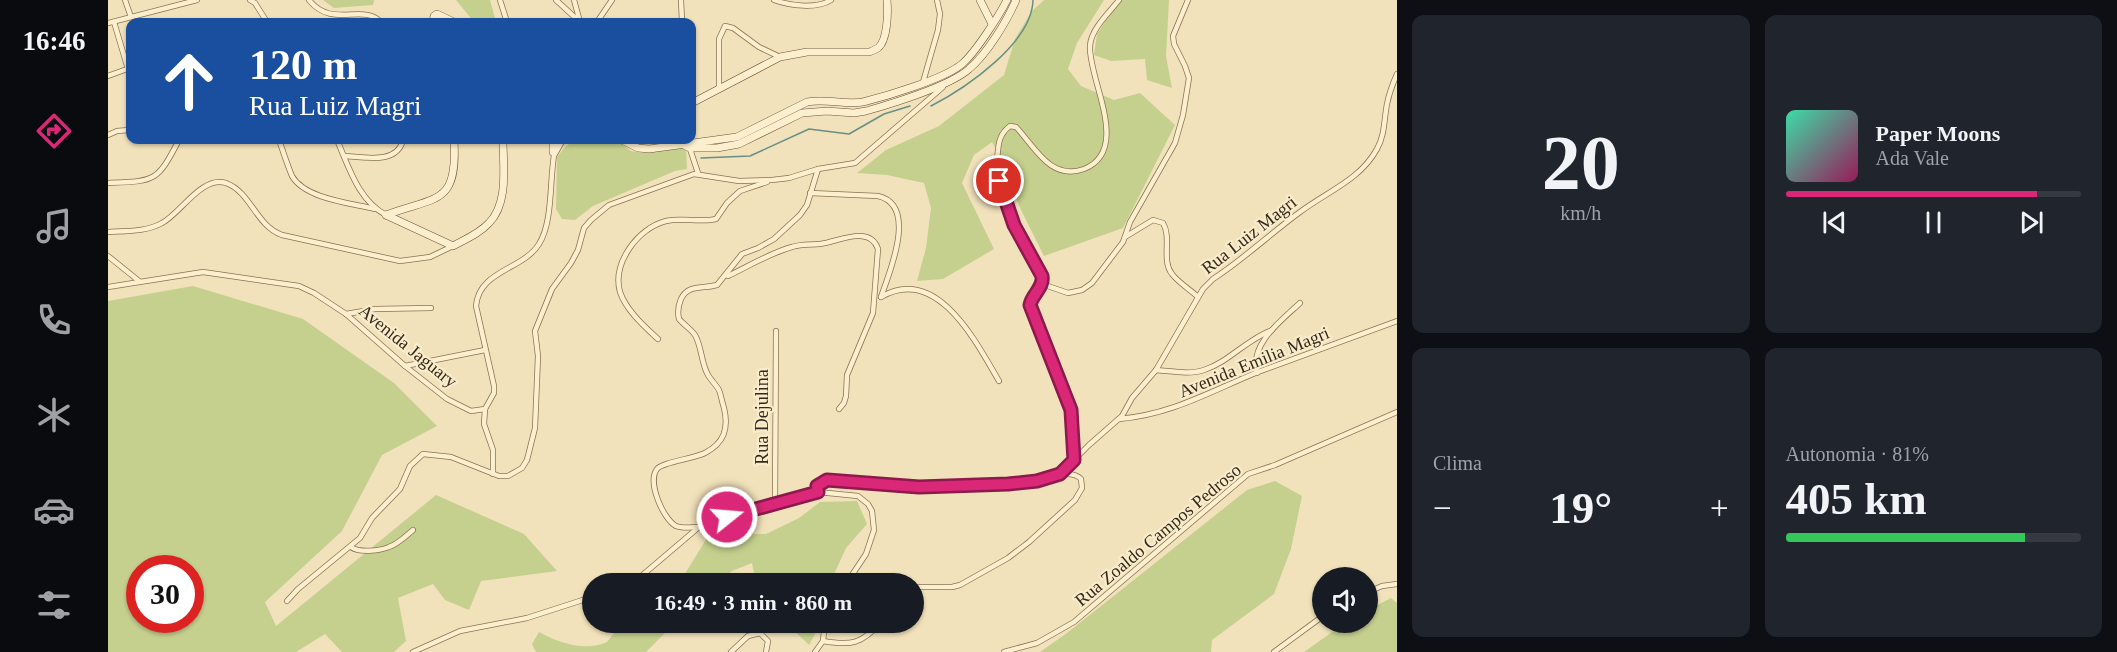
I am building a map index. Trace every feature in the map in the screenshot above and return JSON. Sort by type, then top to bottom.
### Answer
[{"type":"street","points":[[125,0],[131,17]]},
{"type":"street","points":[[127,18],[174,2],[197,0]]},
{"type":"street","points":[[249,0],[255,3],[264,18]]},
{"type":"street","points":[[309,0],[321,12],[330,15],[374,17]]},
{"type":"street","points":[[500,0],[506,18]]},
{"type":"street","points":[[556,0],[576,18]]},
{"type":"street","points":[[574,0],[579,18]]},
{"type":"street","points":[[600,18],[612,0]]},
{"type":"street","points":[[681,0],[682,18]]},
{"type":"street","points":[[774,0],[812,5],[831,0]]},
{"type":"street","points":[[696,101],[780,57],[807,52],[869,52],[878,48],[887,25],[889,13],[887,0]]},
{"type":"street","points":[[923,82],[938,30],[940,14],[938,0]]},
{"type":"street","points":[[980,0],[992,24]]},
{"type":"street","points":[[696,144],[737,137],[816,100],[863,102],[947,74],[962,64],[982,39],[1007,0]]},
{"type":"street","points":[[790,114],[866,111],[947,83],[968,71],[986,49],[1016,0]]},
{"type":"street","points":[[1074,460],[1071,410],[1030,305],[1030,301],[1042,284],[1042,276],[1006,206],[996,165],[999,141],[1010,126],[1016,127],[1043,160],[1056,169],[1067,172],[1083,169],[1096,160],[1105,145],[1107,130],[1090,46],[1097,30],[1119,0]]},
{"type":"street","points":[[1042,284],[1061,292],[1075,293],[1092,283],[1125,237],[1130,222],[1175,143],[1189,78],[1173,39],[1188,0]]},
{"type":"street","points":[[434,18],[435,14],[441,14],[448,18]]},
{"type":"street","points":[[126,18],[111,22],[126,60]]},
{"type":"street","points":[[719,89],[718,39],[725,26],[733,28],[780,57]]},
{"type":"street","points":[[982,39],[986,49]]},
{"type":"street","points":[[108,76],[126,69]]},
{"type":"street","name":"Rua Luiz Magri","points":[[1060,474],[1119,419],[1132,398],[1156,370],[1197,296],[1213,279],[1298,213],[1347,182],[1364,168],[1382,139],[1387,102],[1397,74]]},
{"type":"street","points":[[286,601],[360,538],[372,518],[400,489],[410,466],[423,454],[451,457],[503,476],[515,473],[522,468],[535,428],[538,356],[536,331],[552,289],[571,263],[578,250],[584,228],[591,220],[616,201],[684,176],[698,173],[739,181],[772,180],[855,163],[947,83]]},
{"type":"street","points":[[108,135],[126,130]]},
{"type":"street","points":[[108,183],[147,180],[158,175],[177,144]]},
{"type":"street","points":[[280,144],[292,175],[303,188],[320,196],[375,209],[453,246]]},
{"type":"street","points":[[339,144],[356,185],[375,209]]},
{"type":"street","points":[[344,156],[390,156],[401,144]]},
{"type":"street","points":[[386,214],[430,202],[444,193],[454,168],[454,144]]},
{"type":"street","points":[[108,232],[146,229],[164,223],[201,190],[210,184],[220,182],[238,191],[270,230],[282,235],[400,261],[430,257],[472,236],[495,215],[502,193],[503,144]]},
{"type":"street","points":[[493,474],[493,450],[484,424],[485,409],[494,393],[495,386],[476,306],[478,294],[489,281],[530,254],[539,244],[548,216],[555,144]]},
{"type":"street","points":[[552,162],[561,144]]},
{"type":"street","points":[[630,144],[638,148],[694,144]]},
{"type":"street","points":[[688,145],[698,173]]},
{"type":"street","points":[[818,169],[807,206],[800,215],[774,239],[742,254],[725,277],[714,286],[687,290],[681,298],[679,319],[696,336],[706,371],[720,394],[727,420],[724,435],[716,446],[692,459],[662,464],[655,471],[654,491],[673,524],[681,527],[699,527],[774,503],[818,492],[858,496],[868,504],[874,520],[874,530],[870,544],[854,573]]},
{"type":"street","points":[[658,339],[634,315],[620,291],[621,271],[629,246],[643,231],[666,221],[716,219],[727,203],[740,191],[772,180]]},
{"type":"street","points":[[810,193],[878,195],[894,204],[900,219],[899,228],[890,273],[881,297]]},
{"type":"street","points":[[1125,237],[1156,219],[1166,226],[1167,260],[1172,274],[1197,296]]},
{"type":"street","points":[[725,277],[794,246],[821,244],[852,237],[865,236],[872,239],[878,249],[870,323],[847,375],[846,396],[839,409]]},
{"type":"street","points":[[108,256],[139,281]]},
{"type":"street","name":"Avenida Jaguary","points":[[108,287],[203,272],[299,285],[346,314],[405,366],[460,406],[471,411],[485,409]]},
{"type":"street","points":[[873,302],[896,290],[907,288],[925,293],[940,301],[956,315],[970,333],[999,381]]},
{"type":"street","points":[[1257,373],[1255,365],[1258,354],[1272,330],[1300,303]]},
{"type":"street","points":[[346,314],[375,309],[431,308]]},
{"type":"street","name":"Avenida Emilia Magri","points":[[1119,419],[1144,417],[1170,410],[1257,373],[1397,321]]},
{"type":"street","points":[[1156,370],[1203,371],[1244,347],[1258,335],[1272,330]]},
{"type":"street","name":"Rua Dejulina","points":[[774,503],[776,331]]},
{"type":"street","points":[[405,366],[485,350]]},
{"type":"street","name":"Rua Zoaldo Campos Pedroso","points":[[1004,652],[1037,643],[1074,622],[1248,474],[1275,465],[1397,412]]},
{"type":"street","points":[[818,492],[817,486],[830,479],[930,487],[1027,482],[1067,473],[1078,476],[1082,483],[1080,494],[1058,517],[1019,550],[960,585],[924,587]]},
{"type":"street","points":[[645,573],[699,527]]},
{"type":"street","points":[[351,547],[354,550],[390,547],[413,530]]},
{"type":"street","points":[[1378,587],[1397,584]]},
{"type":"street","points":[[412,652],[460,631],[527,618],[582,600]]},
{"type":"street","points":[[1274,652],[1312,624]]},
{"type":"street","points":[[730,652],[748,636],[760,633],[768,641],[766,652]]},
{"type":"street","points":[[815,652],[823,640],[824,633]]},
{"type":"street","points":[[823,640],[841,644],[863,640],[870,633]]},
{"type":"green space","points":[[323,0],[374,0],[373,5],[334,8]]},
{"type":"green space","points":[[456,0],[490,0],[495,18],[471,18]]},
{"type":"green space","points":[[1044,0],[1104,0],[1077,43],[1068,69],[1081,86],[1114,100],[1140,93],[1175,125],[1123,228],[1044,256],[1020,208],[1000,156],[992,142],[974,155],[962,183],[994,249],[943,279],[917,281],[926,248],[931,208],[924,183],[887,175],[857,173],[886,150],[939,126],[1004,75],[1015,39],[1032,11]]},
{"type":"green space","points":[[1117,0],[1169,0],[1166,56],[1172,88],[1147,80],[1145,59],[1111,61],[1094,55],[1097,34],[1117,4]]},
{"type":"green space","points":[[569,144],[621,144],[631,151],[642,153],[686,147],[687,169],[675,171],[593,206],[575,220],[562,219],[556,209],[557,157]]},
{"type":"green space","points":[[193,286],[303,319],[394,383],[437,426],[382,455],[342,531],[265,602],[276,626],[436,495],[524,534],[557,571],[481,581],[469,610],[445,600],[433,584],[398,598],[406,641],[394,652],[342,652],[325,634],[296,652],[108,652],[108,301]]},
{"type":"green space","points":[[1275,481],[1302,496],[1291,549],[1274,594],[1212,640],[1211,652],[1040,652],[1247,490]]},
{"type":"green space","points":[[857,501],[867,524],[846,548],[835,573],[754,573],[752,563],[730,573],[685,573],[710,533],[766,534],[799,518],[820,502]]},
{"type":"green space","points":[[1391,598],[1397,603],[1397,652],[1304,652],[1331,633],[1378,633],[1378,605]]},
{"type":"green space","points":[[539,632],[573,645],[590,646],[607,642],[614,633],[665,633],[646,652],[536,652],[532,644]]},
{"type":"green space","points":[[796,633],[815,633],[809,645]]},
{"type":"waterway","points":[[931,106],[962,88],[1010,48],[1030,16],[1033,0]]},
{"type":"waterway","points":[[701,158],[750,156],[809,129],[849,134],[884,114],[910,106]]},
{"type":"route","points":[[727,517],[818,492],[817,486],[827,480],[891,483],[919,487],[1008,484],[1037,481],[1060,474],[1074,460],[1071,410],[1030,305],[1030,301],[1042,284],[1042,276],[1014,225],[999,181]]}]
